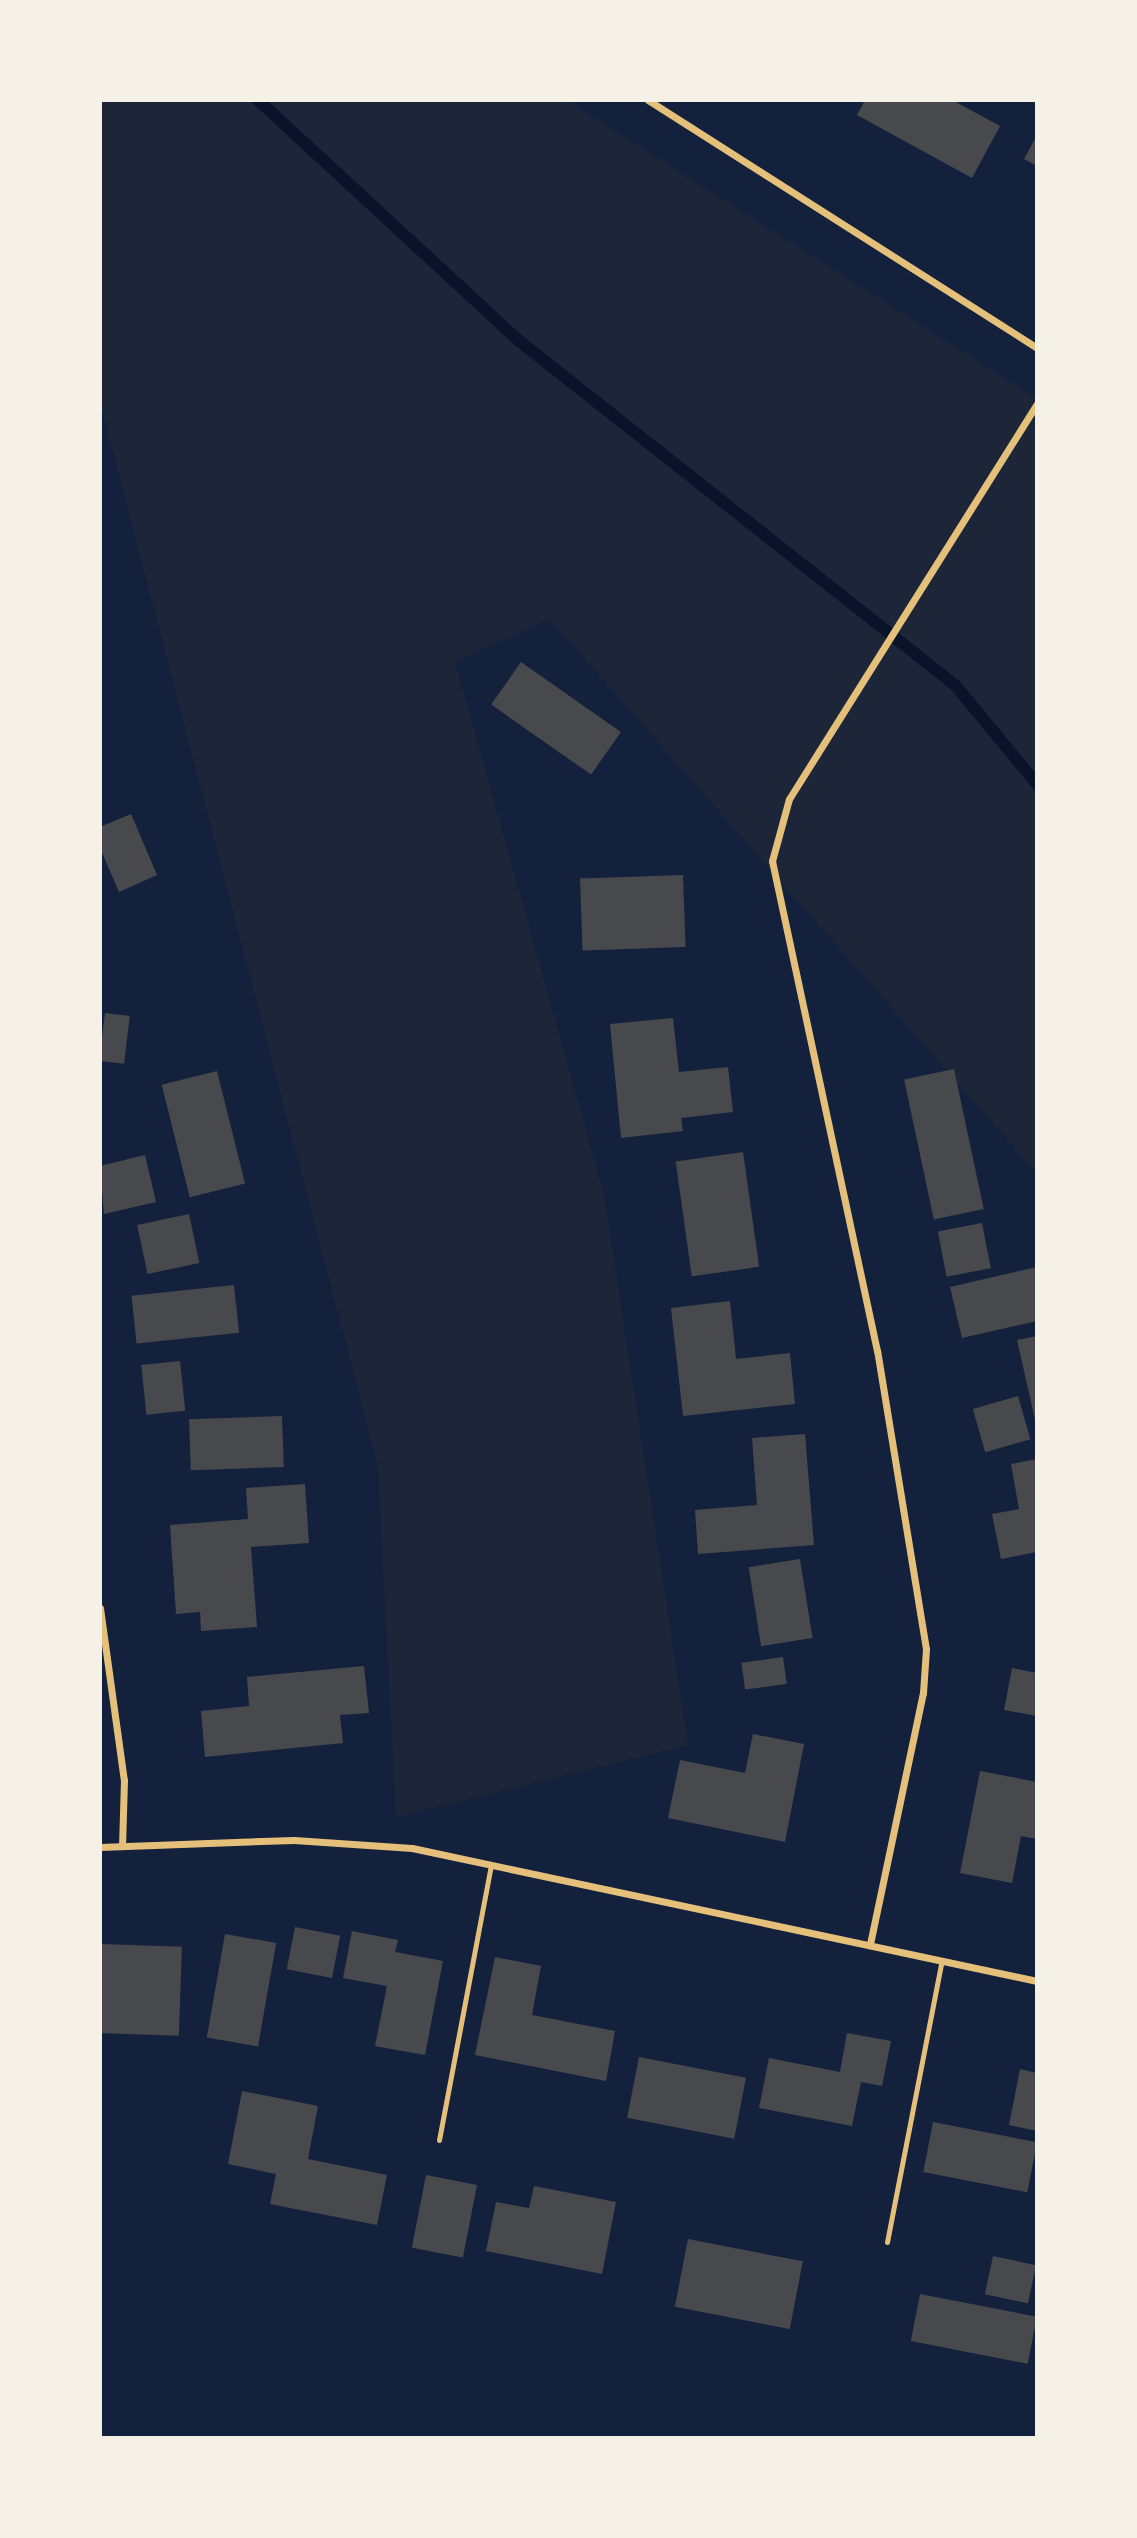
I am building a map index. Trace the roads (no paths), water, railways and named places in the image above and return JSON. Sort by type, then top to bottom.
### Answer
[{"type":"street","points":[[649,100],[1037,348]]},
{"type":"street","points":[[870,1944],[923,1693],[926,1649],[877,1351],[772,861],[789,799],[1037,403]]},
{"type":"street","points":[[100,1608],[124,1780],[122,1846]]},
{"type":"street","points":[[100,1847],[364,1844],[491,1865],[1037,1981]]},
{"type":"lane","points":[[439,2140],[491,1865]]},
{"type":"lane","points":[[887,2242],[942,1960]]},
{"type":"waterway","points":[[258,100],[518,340],[955,685],[1037,784]]}]
